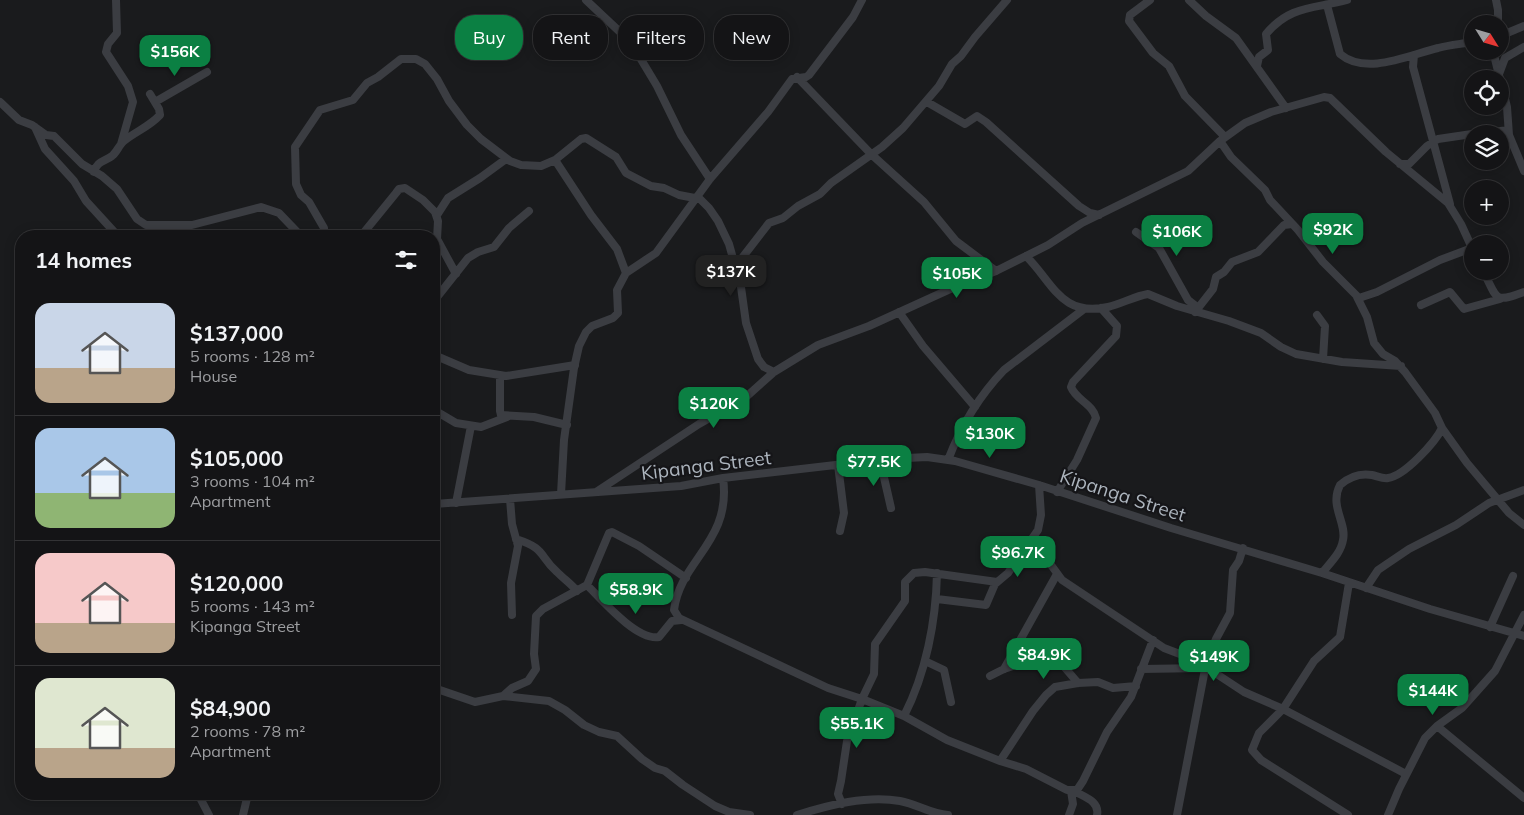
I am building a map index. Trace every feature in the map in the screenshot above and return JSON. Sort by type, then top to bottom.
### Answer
[{"type":"street","points":[[116,0],[117,33],[108,44],[106,52],[128,86],[133,102],[121,144]]},
{"type":"street","points":[[586,0],[620,32],[629,46],[639,56],[657,86],[681,135],[710,179]]},
{"type":"street","points":[[561,494],[564,440],[575,365],[579,346],[588,328],[613,318],[618,313],[617,290],[626,273],[656,252],[684,216],[695,198],[768,112],[790,81],[796,77],[806,77],[809,75],[853,17],[862,0]]},
{"type":"street","points":[[735,267],[770,222],[782,218],[820,194],[831,183],[887,144],[904,128],[944,80],[952,64],[961,56],[1007,0]]},
{"type":"street","points":[[1150,0],[1132,13],[1129,21],[1153,53],[1169,66],[1185,96],[1223,139],[1231,157],[1262,186],[1270,200],[1323,262],[1357,297],[1366,317],[1374,344],[1383,354],[1401,366],[1467,463],[1509,513],[1524,525]]},
{"type":"street","points":[[1189,0],[1206,16],[1234,35],[1286,108]]},
{"type":"street","points":[[1257,66],[1259,57],[1267,53],[1268,50],[1266,34],[1278,21],[1295,11],[1345,0]]},
{"type":"street","points":[[1496,0],[1498,15]]},
{"type":"street","points":[[1327,5],[1338,50],[1346,58],[1363,63],[1375,63],[1414,55],[1440,47],[1464,43]]},
{"type":"street","points":[[1509,32],[1524,26]]},
{"type":"street","points":[[1500,70],[1505,58],[1524,47]]},
{"type":"street","points":[[1414,55],[1413,67],[1450,206],[1466,235]]},
{"type":"street","points":[[324,230],[309,202],[301,195],[296,184],[295,147],[320,110],[353,100],[367,83],[401,59],[416,59],[425,64],[438,79],[449,101],[467,124],[481,139],[506,159],[521,165],[541,166],[555,160],[581,139],[586,138],[614,155],[623,170],[646,184],[679,195],[695,198],[706,205],[718,221],[729,244],[741,287],[746,323],[758,359],[764,367],[774,372]]},
{"type":"street","points":[[155,102],[207,72]]},
{"type":"street","points":[[796,77],[871,154],[924,202],[956,241],[996,271]]},
{"type":"street","points":[[94,172],[97,165],[113,156],[121,144],[133,133],[150,125],[160,115],[161,112],[150,94]]},
{"type":"street","points":[[595,492],[699,424],[746,397],[774,372],[818,345],[869,326],[1026,256],[1099,215],[1188,172],[1223,139],[1245,123],[1271,112],[1324,97],[1330,98],[1400,164],[1450,206]]},
{"type":"street","points":[[0,102],[19,120],[35,127],[46,135],[54,136],[82,164],[102,176],[117,190],[137,219],[148,226],[192,225],[261,207],[278,213],[295,230]]},
{"type":"street","points":[[927,102],[965,124],[977,116],[986,122],[1078,206],[1090,213],[1099,215]]},
{"type":"street","points":[[35,127],[45,149],[74,181],[86,201],[113,230]]},
{"type":"street","points":[[1509,132],[1523,167]]},
{"type":"street","points":[[1400,164],[1409,164],[1434,142],[1464,135]]},
{"type":"street","points":[[437,230],[437,215],[448,198],[506,159]]},
{"type":"street","points":[[555,160],[591,215],[618,249],[626,273]]},
{"type":"street","points":[[366,230],[396,192],[402,188],[410,190],[423,200],[437,215]]},
{"type":"street","points":[[440,294],[468,258],[494,247],[509,228],[529,210]]},
{"type":"street","points":[[1196,309],[1213,289],[1216,277],[1224,272],[1229,264],[1258,252],[1284,226],[1292,224]]},
{"type":"street","points":[[1136,232],[1159,248],[1188,300],[1196,309]]},
{"type":"street","points":[[440,245],[456,274]]},
{"type":"street","points":[[1357,297],[1365,298],[1440,260],[1464,251]]},
{"type":"street","points":[[1026,256],[1066,302],[1079,309],[1101,308],[1147,294],[1196,309],[1260,333],[1281,347],[1296,354],[1324,359],[1401,366]]},
{"type":"street","points":[[1487,280],[1500,299]]},
{"type":"street","points":[[1421,305],[1450,292],[1464,309],[1500,299],[1505,300],[1524,292]]},
{"type":"street","points":[[948,460],[958,433],[994,381],[1004,370],[1084,308]]},
{"type":"street","points":[[1057,492],[1077,460],[1096,418],[1093,410],[1073,392],[1071,387],[1073,382],[1116,336],[1117,326],[1101,308]]},
{"type":"street","points":[[899,312],[923,346],[975,408]]},
{"type":"street","points":[[1317,315],[1325,326],[1324,359]]},
{"type":"street","points":[[440,358],[469,370],[500,376],[516,376],[575,365]]},
{"type":"street","points":[[500,376],[500,413],[507,417]]},
{"type":"street","points":[[440,414],[448,420],[471,426],[484,427],[512,415],[567,425]]},
{"type":"street","points":[[456,503],[471,426]]},
{"type":"street","points":[[1322,573],[1340,550],[1344,540],[1337,510],[1340,485],[1349,479],[1361,475],[1387,478],[1397,474],[1422,453],[1442,428]]},
{"type":"street","name":"Kipanga Street","points":[[440,504],[681,486],[723,478],[927,456],[1040,485],[1171,528],[1243,548],[1349,583],[1524,636]]},
{"type":"street","points":[[880,460],[891,508]]},
{"type":"street","points":[[838,465],[844,513],[840,531]]},
{"type":"street","points":[[723,478],[725,489],[720,521],[712,539],[686,578],[674,610],[681,620],[828,688],[904,716],[941,737],[1000,761],[1026,769],[1095,803],[1098,808],[1097,815]]},
{"type":"street","points":[[937,599],[984,606],[997,582],[1008,573],[1041,523],[1040,485]]},
{"type":"street","points":[[1366,588],[1372,577],[1387,562],[1456,525],[1497,499],[1524,490]]},
{"type":"street","points":[[510,499],[517,553],[511,583],[512,616]]},
{"type":"street","points":[[503,696],[512,688],[528,681],[536,669],[534,654],[536,616],[543,609],[587,586],[607,534],[611,532],[639,546],[686,578]]},
{"type":"street","points":[[516,539],[532,544],[541,550],[552,567],[577,591]]},
{"type":"street","points":[[1032,539],[1062,580],[1171,652],[1206,666],[1244,692],[1283,709],[1406,774]]},
{"type":"street","points":[[1177,815],[1206,666],[1216,638],[1230,613],[1233,570],[1239,561],[1243,548]]},
{"type":"street","points":[[842,804],[838,794],[842,781],[846,747],[862,699],[874,674],[876,642],[905,601],[905,582],[914,572],[937,573],[997,582]]},
{"type":"street","points":[[904,716],[913,698],[925,661],[937,599],[937,573]]},
{"type":"street","points":[[1004,669],[1057,574]]},
{"type":"street","points":[[1490,627],[1513,576]]},
{"type":"street","points":[[1348,815],[1261,760],[1253,752],[1255,742],[1264,726],[1283,709],[1314,661],[1340,637],[1349,583]]},
{"type":"street","points":[[587,586],[622,620],[639,632],[652,638],[659,637],[672,621],[681,620]]},
{"type":"street","points":[[1388,815],[1420,746],[1437,726],[1462,708],[1495,671],[1524,615]]},
{"type":"street","points":[[1072,791],[1078,789],[1107,732],[1131,697],[1153,640]]},
{"type":"street","points":[[990,676],[1004,669],[1042,656],[1048,656],[1060,662],[1078,683]]},
{"type":"street","points":[[925,661],[944,670],[951,702]]},
{"type":"street","points":[[1142,669],[1206,666]]},
{"type":"street","points":[[1000,761],[1050,690],[1059,686],[1098,682],[1113,688],[1136,686]]},
{"type":"street","points":[[440,690],[475,702],[503,696],[548,700],[584,725],[599,732],[617,736],[642,759],[655,768],[665,771],[715,806],[729,812],[750,815]]},
{"type":"street","points":[[1437,726],[1524,798]]},
{"type":"street","points":[[1069,815],[1073,804],[1072,791]]},
{"type":"street","points":[[797,815],[842,804],[884,798],[902,801],[928,811],[948,815]]},
{"type":"street","points":[[201,800],[209,815]]},
{"type":"street","points":[[243,815],[247,800]]}]
